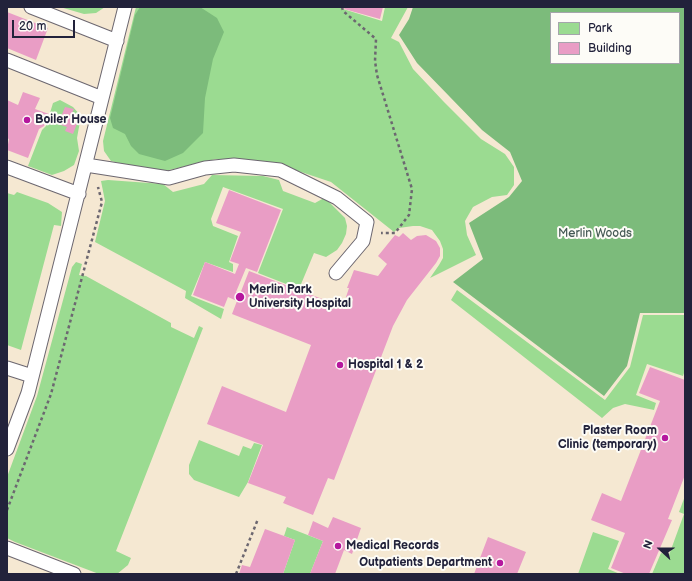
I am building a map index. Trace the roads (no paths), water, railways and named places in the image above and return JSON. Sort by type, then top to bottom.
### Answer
[{"type":"lane","points":[[31,7],[117,41]]},
{"type":"lane","points":[[7,449],[28,393],[125,7]]},
{"type":"lane","points":[[7,60],[102,98]]},
{"type":"lane","points":[[86,165],[169,178],[205,168],[234,165],[280,170],[337,198],[367,222],[363,241],[336,273]]},
{"type":"lane","points":[[7,167],[79,194]]},
{"type":"lane","points":[[7,368],[32,376]]},
{"type":"lane","points":[[7,548],[74,574]]},
{"type":"place","name":"Boiler House","points":[[27,120]]},
{"type":"place","name":"Merlin Park University Hospital","points":[[240,297]]},
{"type":"place","name":"Hospital 1 & 2","points":[[340,365]]},
{"type":"place","name":"Plaster Room Clinic (temporary)","points":[[665,438]]},
{"type":"place","name":"Medical Records","points":[[338,546]]},
{"type":"place","name":"Outpatients Department","points":[[500,563]]},
{"type":"park label","name":"Merlin Woods","points":[[595,234]]}]
